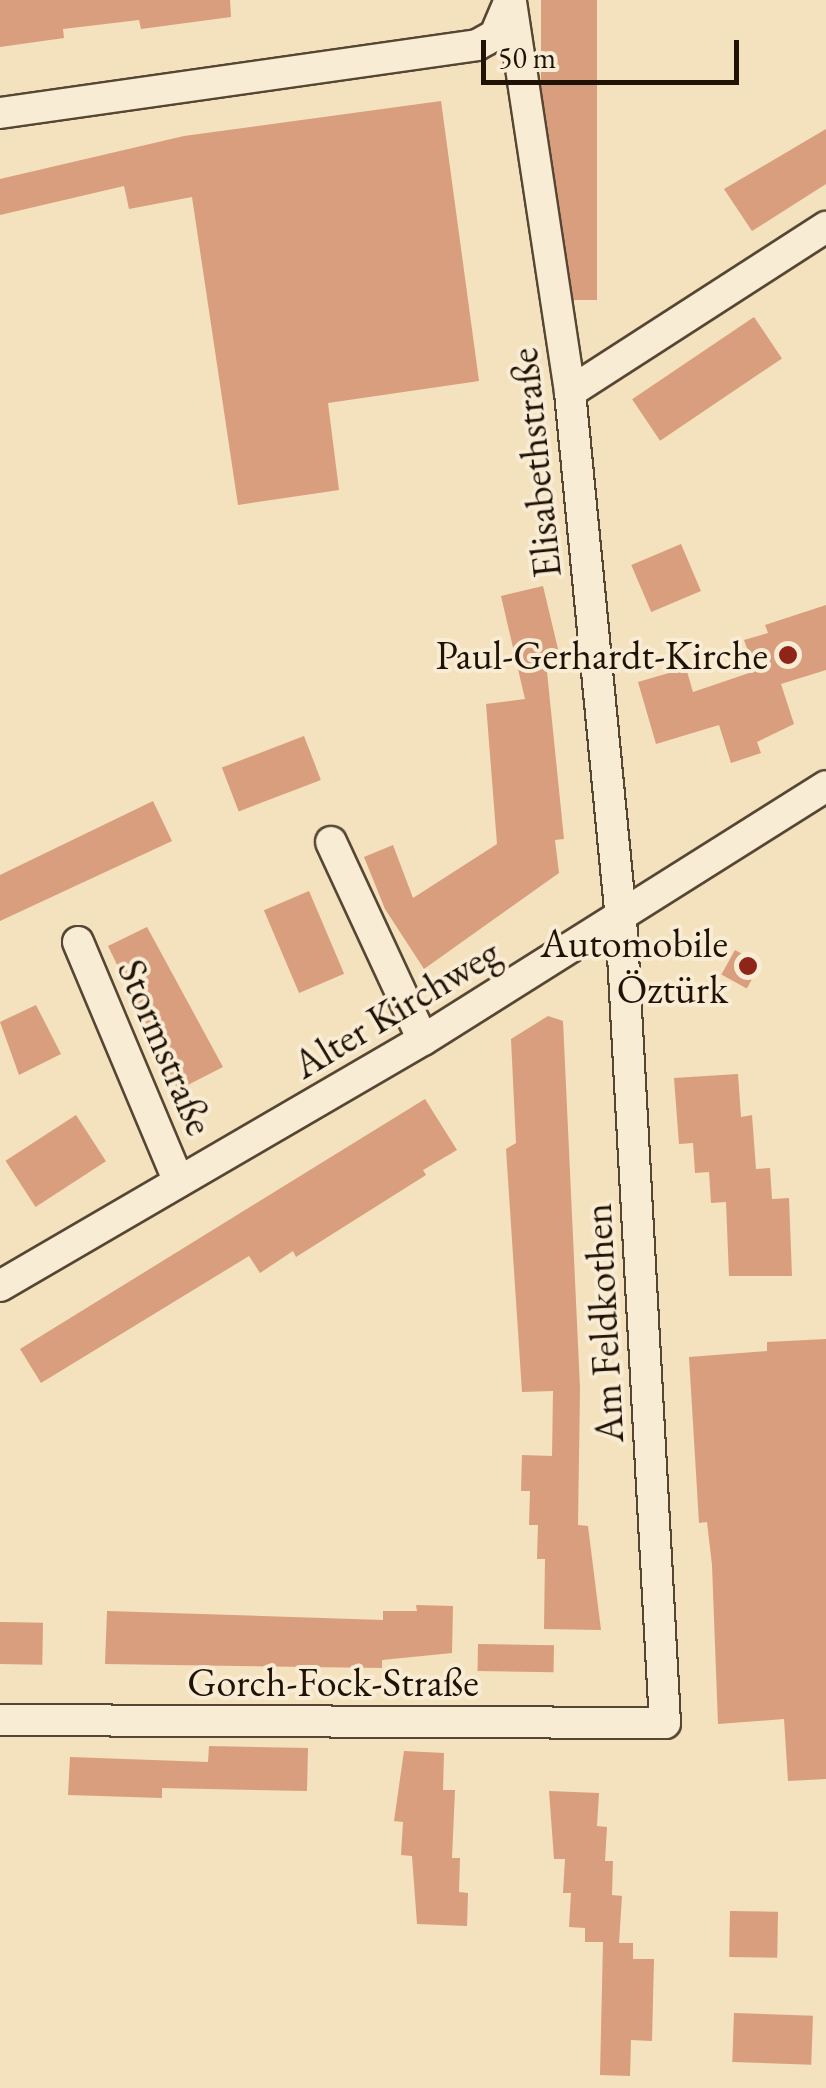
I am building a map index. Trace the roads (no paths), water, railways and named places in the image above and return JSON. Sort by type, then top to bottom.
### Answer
[{"type":"street","points":[[0,113],[477,45],[495,35],[510,0]]},
{"type":"street","name":"Elisabethstraße","points":[[510,0],[570,392],[621,920]]},
{"type":"street","points":[[570,392],[826,227]]},
{"type":"street","name":"Alter Kirchweg","points":[[0,1286],[423,1040],[621,920],[826,786]]},
{"type":"street","points":[[331,842],[423,1040]]},
{"type":"street","name":"Am Feldkothen","points":[[621,920],[666,1723]]},
{"type":"street","name":"Stormstraße","points":[[78,942],[180,1182]]},
{"type":"street","name":"Gorch-Fock-Straße","points":[[0,1720],[666,1723]]},
{"type":"place","name":"Paul-Gerhardt-Kirche","points":[[788,655]]},
{"type":"place","name":"Automobile Öztürk","points":[[748,966]]}]
